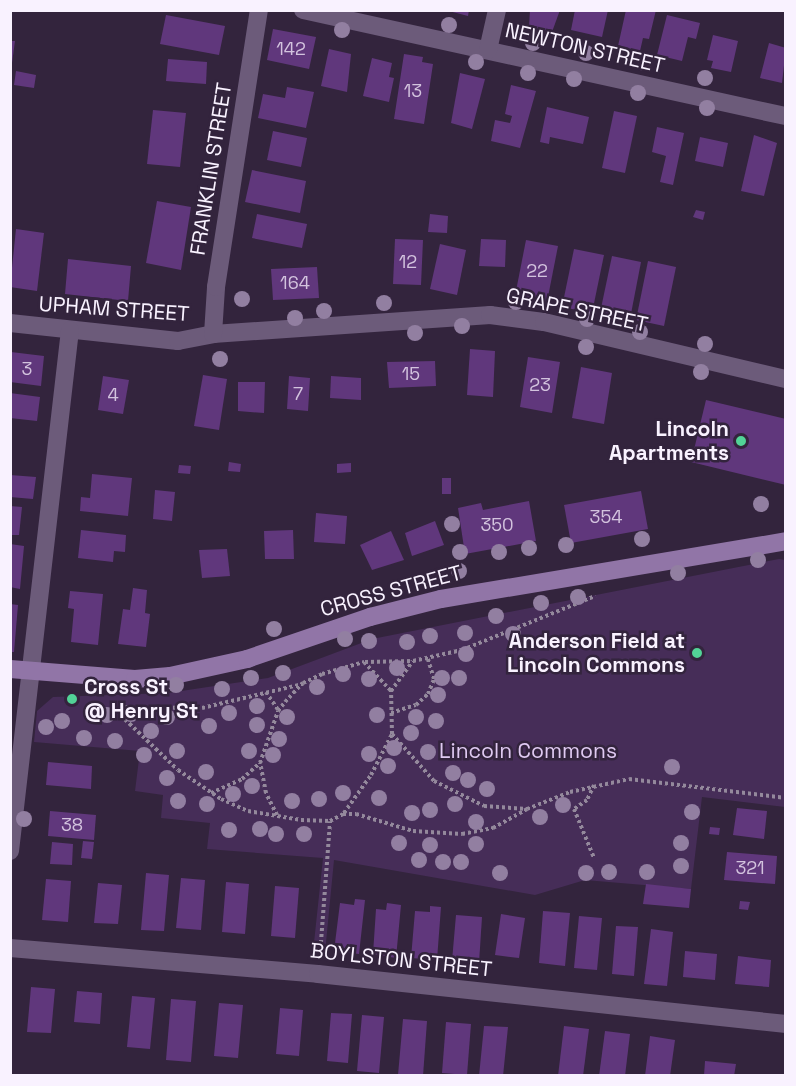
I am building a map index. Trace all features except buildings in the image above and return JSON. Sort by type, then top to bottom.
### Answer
[{"type":"main road","name":"CROSS STREET","points":[[10,669],[135,679],[170,676],[247,659],[370,617],[441,599],[786,541]]},
{"type":"street","name":"FRANKLIN STREET","points":[[213,334],[216,287],[259,10]]},
{"type":"street","name":"NEWTON STREET","points":[[303,10],[786,116]]},
{"type":"street","points":[[488,50],[497,10]]},
{"type":"street","name":"GRAPE STREET","points":[[213,334],[470,315],[516,317],[786,379]]},
{"type":"street","name":"UPHAM STREET","points":[[10,323],[178,341],[213,334]]},
{"type":"street","points":[[10,852],[70,330]]},
{"type":"street","name":"BOYLSTON STREET","points":[[10,948],[318,974],[786,1024]]},
{"type":"path","points":[[413,661],[391,691],[392,734],[371,775],[343,814],[330,821],[278,816],[233,806],[177,770],[112,707],[202,708],[303,683],[364,662],[428,660],[595,596]]},
{"type":"path","points":[[391,713],[416,705],[428,694],[434,679],[428,660]]},
{"type":"path","points":[[364,662],[391,691]]},
{"type":"path","points":[[211,793],[242,779],[260,763],[278,711],[303,683]]},
{"type":"path","points":[[266,692],[278,711]]},
{"type":"path","points":[[392,734],[427,774],[454,794],[484,806],[527,809]]},
{"type":"path","points":[[260,763],[266,793],[278,816]]},
{"type":"path","points":[[343,814],[356,814],[413,831],[462,834],[493,828],[527,809],[594,785],[629,778],[786,798]]},
{"type":"path","points":[[594,785],[586,800],[574,808],[594,858]]},
{"type":"path","points":[[318,974],[330,821]]},
{"type":"green space","name":"Lincoln Commons","points":[[779,559],[785,560],[785,807],[702,797],[691,889],[585,880],[535,895],[334,860],[325,953],[313,952],[323,858],[207,849],[210,823],[161,818],[163,795],[135,791],[140,751],[34,742],[37,711],[53,697],[168,693],[268,678],[372,639]]},
{"type":"place","name":"Lincoln Apartments","points":[[741,441]]},
{"type":"place","name":"Anderson Field at Lincoln Commons","points":[[697,653]]},
{"type":"place","name":"Cross St @ Henry St","points":[[72,699]]}]
